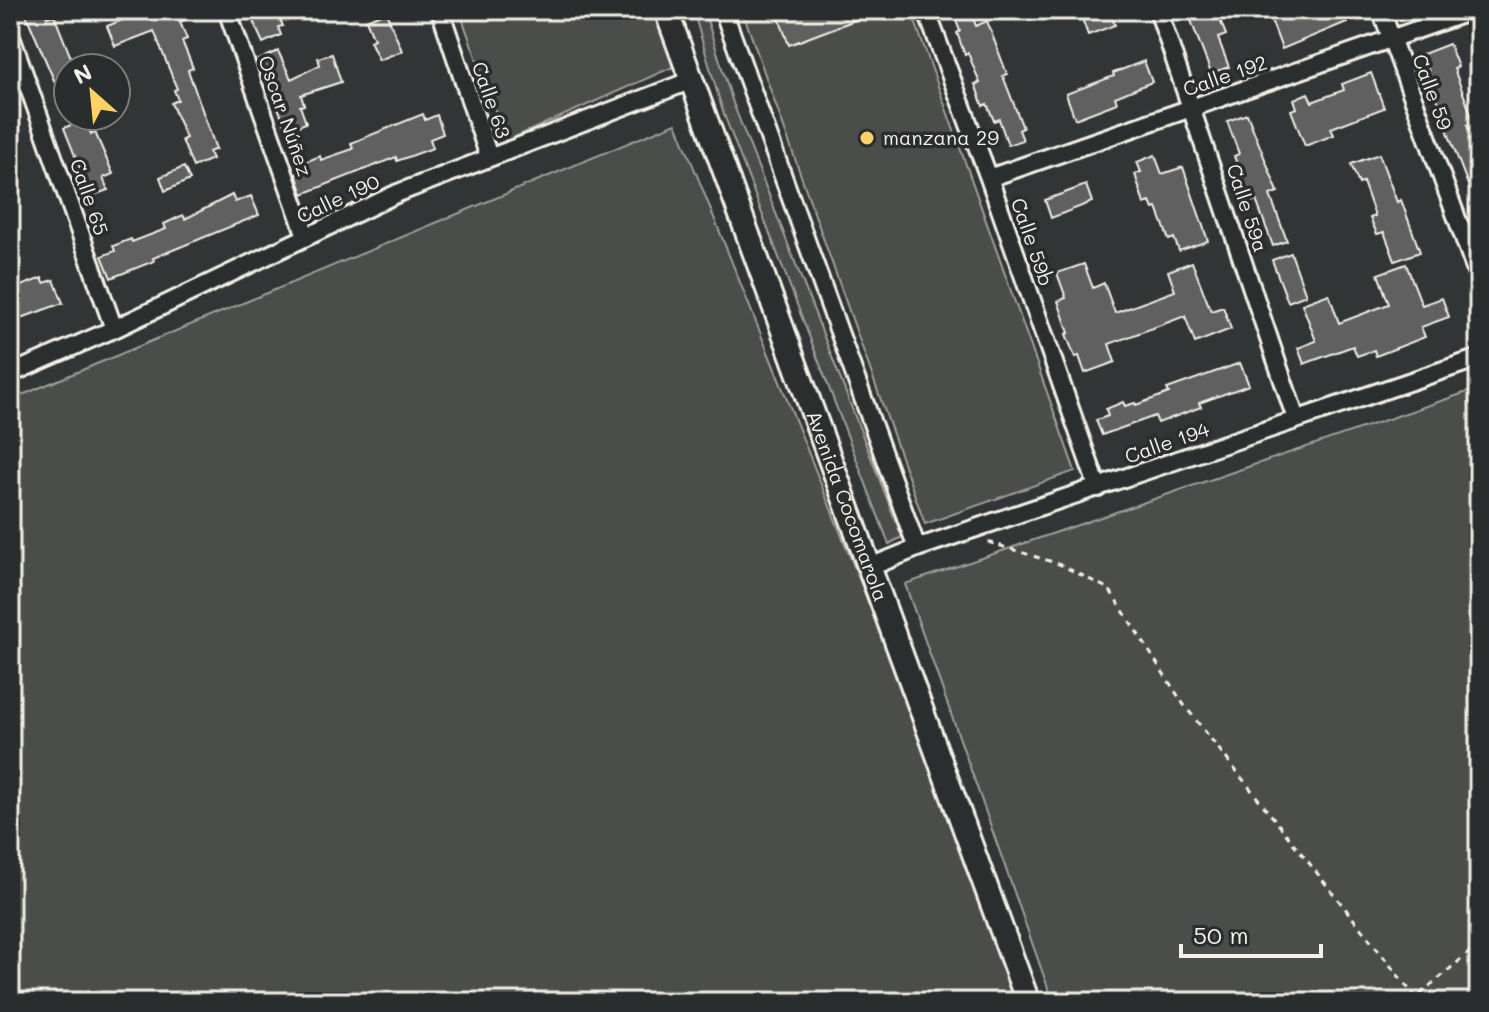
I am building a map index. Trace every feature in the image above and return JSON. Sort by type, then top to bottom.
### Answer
[{"type":"main road","name":"Avenida Cocomarola","points":[[666,10],[1028,1002]]},
{"type":"street","name":"Oscar Núñez","points":[[227,10],[306,236]]},
{"type":"street","name":"Calle 63","points":[[440,10],[489,157]]},
{"type":"street","points":[[723,10],[917,548]]},
{"type":"street","name":"Calle 59b","points":[[926,10],[1098,488]]},
{"type":"street","name":"Calle 59a","points":[[1158,10],[1296,419]]},
{"type":"street","name":"Calle 59","points":[[1381,10],[1479,279]]},
{"type":"street","name":"Calle 192","points":[[989,178],[1474,10]]},
{"type":"street","name":"Calle 65","points":[[10,34],[114,329]]},
{"type":"street","name":"Calle 190","points":[[10,374],[114,329],[398,193],[692,80]]},
{"type":"street","name":"Calle 194","points":[[870,567],[917,548],[1479,358]]},
{"type":"path","points":[[962,534],[1059,564],[1109,589],[1184,705],[1416,998]]},
{"type":"path","points":[[1411,1002],[1479,944]]},
{"type":"shaded area","points":[[459,10],[655,10],[675,66],[506,141]]},
{"type":"shaded area","points":[[693,10],[704,10],[733,103],[902,537],[889,544],[723,112]]},
{"type":"shaded area","points":[[742,10],[911,10],[1075,471],[925,524]]},
{"type":"shaded area","points":[[676,123],[1004,940],[1026,1002],[10,1002],[10,400]]},
{"type":"shaded area","points":[[1479,388],[1479,1002],[1053,1002],[905,584]]},
{"type":"building","points":[[24,10],[44,10],[47,17],[54,15],[69,52],[52,52],[52,76]]},
{"type":"building","points":[[148,10],[207,10],[180,22],[187,39],[182,41],[193,68],[188,70],[216,149],[209,152],[212,159],[193,167],[182,140],[186,138],[171,103],[178,100],[174,90],[177,89],[154,31],[115,46],[107,26]]},
{"type":"building","points":[[248,10],[276,10],[283,26],[278,27],[281,35],[263,43]]},
{"type":"building","points":[[776,10],[879,10],[879,11],[789,45]]},
{"type":"building","points":[[952,10],[970,10],[976,26],[987,21],[1007,74],[1003,76],[1023,128],[1019,130],[1023,140],[1008,145],[999,119],[994,121],[987,104],[983,106],[975,84],[980,83],[968,53],[965,55]]},
{"type":"building","points":[[1079,10],[1109,10],[1115,25],[1088,35]]},
{"type":"building","points":[[1187,10],[1216,10],[1226,35],[1218,38],[1229,67],[1211,73]]},
{"type":"building","points":[[1289,10],[1343,10],[1347,22],[1282,49],[1270,17]]},
{"type":"building","points":[[386,12],[402,51],[379,60],[370,41],[374,39],[366,20]]},
{"type":"building","points":[[1449,44],[1458,67],[1454,69],[1474,122],[1467,125],[1479,158],[1478,211],[1423,54]]},
{"type":"building","points":[[278,51],[291,79],[320,65],[318,58],[332,54],[341,82],[301,95],[304,105],[300,106],[306,123],[293,128],[291,123],[285,125],[259,60]]},
{"type":"building","points":[[1144,61],[1152,82],[1115,97],[1117,103],[1075,119],[1066,94]]},
{"type":"building","points":[[1371,73],[1384,108],[1331,128],[1334,135],[1305,146],[1291,110],[1297,108],[1294,99],[1308,93],[1312,102],[1344,90],[1342,84]]},
{"type":"building","points":[[423,114],[425,120],[437,115],[443,134],[430,139],[433,148],[397,161],[396,157],[303,194],[296,174],[304,171],[302,163],[353,149],[351,143]]},
{"type":"building","points":[[1247,114],[1278,192],[1270,195],[1287,241],[1273,246],[1256,200],[1251,202],[1234,156],[1239,154],[1227,121]]},
{"type":"building","points":[[66,132],[95,132],[113,174],[103,178],[108,190],[91,196]]},
{"type":"building","points":[[1379,154],[1397,202],[1401,200],[1420,252],[1395,261],[1384,232],[1377,234],[1370,218],[1375,216],[1363,182],[1359,184],[1351,164]]},
{"type":"building","points":[[1155,155],[1162,174],[1183,167],[1208,241],[1179,251],[1174,238],[1169,240],[1157,208],[1153,209],[1150,202],[1144,204],[1135,174],[1141,172],[1137,162]]},
{"type":"building","points":[[184,167],[190,180],[165,191],[160,177]]},
{"type":"building","points":[[1086,185],[1092,202],[1051,218],[1045,200]]},
{"type":"building","points":[[232,195],[235,202],[251,196],[259,215],[111,278],[102,256],[115,251],[113,246],[166,229],[164,224],[183,215],[185,219]]},
{"type":"building","points":[[1291,253],[1306,295],[1288,302],[1272,260]]},
{"type":"building","points":[[1192,262],[1211,311],[1223,307],[1231,329],[1195,343],[1185,316],[1109,344],[1115,362],[1085,373],[1066,334],[1069,333],[1058,301],[1066,298],[1057,273],[1084,264],[1093,288],[1104,283],[1115,313],[1175,291],[1168,271]]},
{"type":"building","points":[[1406,264],[1422,305],[1442,298],[1449,317],[1421,327],[1425,337],[1376,356],[1374,350],[1357,356],[1353,346],[1304,364],[1298,348],[1316,341],[1302,304],[1329,294],[1339,323],[1389,304],[1378,274]]},
{"type":"building","points":[[42,278],[44,283],[54,280],[63,303],[10,322],[10,290]]},
{"type":"building","points":[[1240,363],[1249,385],[1199,403],[1201,407],[1158,423],[1155,416],[1102,435],[1096,420],[1108,416],[1106,409],[1123,402],[1125,406],[1136,405],[1169,393],[1167,389]]},
{"type":"place","name":"manzana 29","points":[[867,138]]}]
